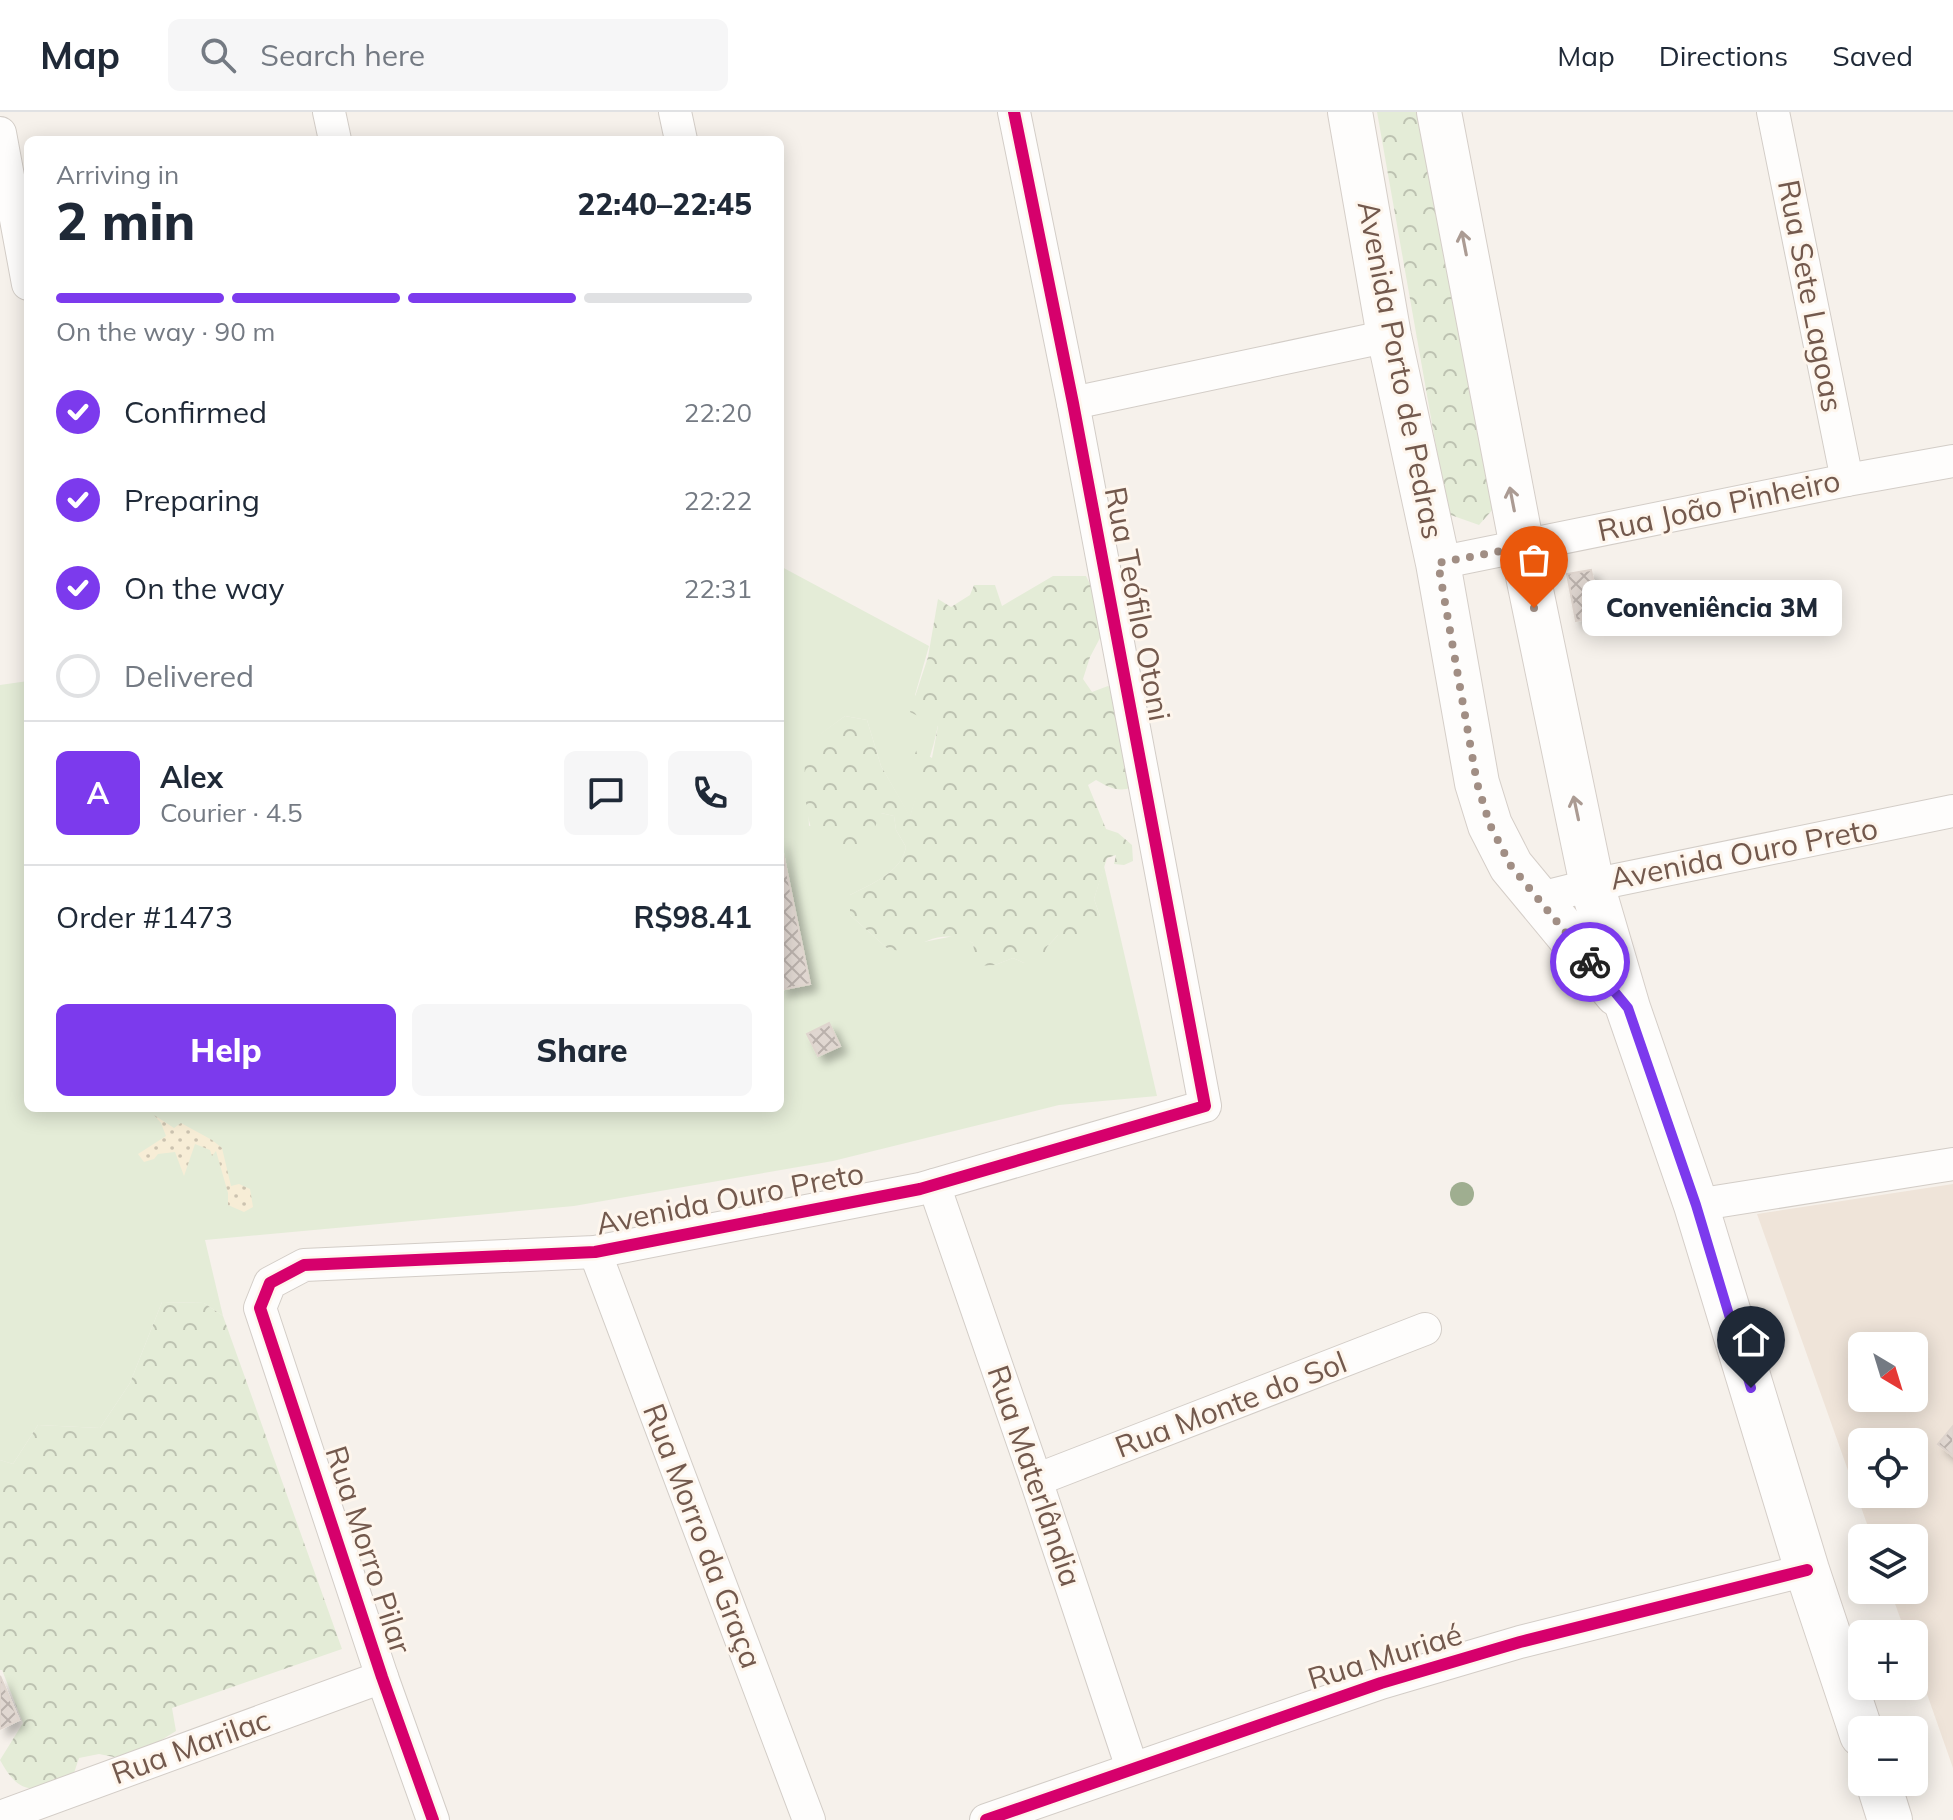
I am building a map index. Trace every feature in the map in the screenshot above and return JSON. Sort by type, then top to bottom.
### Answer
[{"type":"main road","name":"Avenida Porto de Pedras","points":[[1350,112],[1389,336],[1438,563],[1477,783],[1490,825],[1511,866],[1628,1008]]},
{"type":"main road","name":"Avenida Porto de Pedras","points":[[1439,112],[1522,547],[1592,885],[1628,1008],[1696,1205],[1807,1570],[1856,1716]]},
{"type":"main road","points":[[1882,1796],[1890,1820]]},
{"type":"street","points":[[329,112],[334,136]]},
{"type":"street","points":[[675,112],[680,136]]},
{"type":"street","name":"Rua Teófilo Otoni","points":[[1014,112],[1073,403],[1205,1106]]},
{"type":"street","name":"Rua Sete Lagoas","points":[[1773,112],[1847,480]]},
{"type":"street","points":[[0,133],[24,262]]},
{"type":"street","points":[[1073,403],[1389,336]]},
{"type":"street","name":"Rua João Pinheiro","points":[[1438,563],[1953,461]]},
{"type":"street","name":"Avenida Ouro Preto","points":[[1536,899],[1953,811]]},
{"type":"street","name":"Avenida Ouro Preto","points":[[264,1295],[270,1283],[282,1274],[304,1265],[595,1252],[934,1185],[1205,1106]]},
{"type":"street","points":[[1696,1205],[1953,1164]]},
{"type":"street","name":"Rua Materlândia","points":[[934,1185],[1132,1768]]},
{"type":"street","name":"Rua Morro da Graça","points":[[595,1252],[809,1820]]},
{"type":"street","name":"Rua Morro Pilar","points":[[264,1295],[260,1308],[382,1677],[433,1820]]},
{"type":"street","name":"Rua Monte do Sol","points":[[1036,1480],[1425,1329]]},
{"type":"street","name":"Rua Muriaé","points":[[986,1820],[1381,1683],[1520,1642],[1807,1570]]},
{"type":"street","name":"Rua Marilac","points":[[0,1817],[382,1677]]},
{"type":"shaded area","points":[[1953,1184],[1953,1768],[1928,1697],[1928,1620],[1901,1620],[1895,1604],[1928,1604],[1928,1524],[1867,1524],[1861,1508],[1928,1508],[1928,1428],[1848,1428],[1848,1470],[1757,1214]]},
{"type":"green space","points":[[1377,112],[1425,112],[1494,508],[1479,525],[1448,514]]},
{"type":"green space","points":[[784,568],[929,646],[915,695],[938,725],[910,817],[881,766],[867,720],[845,716],[805,746],[809,826],[881,813],[894,816],[896,830],[906,847],[892,871],[850,895],[850,915],[888,949],[959,935],[973,943],[977,965],[995,965],[1013,958],[1024,963],[1058,935],[1100,916],[1094,899],[1104,866],[1157,1096],[1059,1105],[833,1161],[574,1206],[205,1240],[223,1316],[204,1303],[162,1302],[130,1383],[100,1428],[38,1425],[13,1464],[0,1460],[0,685],[24,682],[24,1112],[784,1112]]},
{"type":"green space","points":[[1053,576],[1086,576],[1097,598],[1102,618],[1100,638],[1083,679],[1092,692],[1108,686],[1123,694],[1132,787],[1118,789],[1096,780],[1088,785],[1106,829],[1118,833],[1132,845],[1133,861],[1124,865],[1114,864],[1116,855],[1107,858],[1094,899],[1100,916],[1095,929],[1082,943],[1070,943],[1058,935],[1047,947],[1041,961],[1024,963],[1013,958],[995,965],[976,966],[973,943],[956,937],[931,939],[908,952],[888,949],[850,915],[850,895],[884,877],[903,856],[906,847],[896,830],[894,816],[881,813],[867,845],[838,851],[820,844],[813,834],[806,804],[805,745],[845,716],[867,720],[881,766],[910,816],[921,779],[911,763],[917,749],[932,758],[938,726],[910,712],[928,657],[938,599],[951,607],[970,595],[974,585],[995,585],[1002,606]]},
{"type":"green space","points":[[162,1302],[204,1303],[223,1316],[342,1649],[172,1708],[176,1731],[129,1760],[99,1754],[79,1758],[72,1779],[48,1787],[22,1786],[7,1772],[0,1760],[23,1723],[0,1670],[0,1460],[13,1464],[38,1425],[100,1428],[130,1383]]},
{"type":"sand","points":[[154,1115],[174,1128],[181,1123],[222,1148],[231,1186],[239,1184],[250,1189],[253,1207],[244,1212],[228,1205],[228,1193],[216,1151],[212,1156],[210,1150],[195,1144],[184,1176],[175,1152],[158,1154],[144,1162],[138,1154],[166,1136]]},
{"type":"building","points":[[1591,570],[1601,616],[1576,621],[1567,574]]},
{"type":"building","points":[[784,858],[810,984],[784,989]]},
{"type":"building","points":[[829,1023],[840,1046],[818,1056],[807,1034]]},
{"type":"building","points":[[1953,1426],[1953,1456],[1938,1444]]},
{"type":"building","points":[[0,1676],[19,1720],[0,1729]]},
{"type":"cycle path","points":[[433,1820],[382,1677],[260,1308],[270,1283],[304,1265],[595,1252],[920,1189],[1205,1106],[1073,403],[1014,112]]},
{"type":"cycle path","points":[[986,1820],[1381,1683],[1520,1642],[1807,1570]]},
{"type":"way so far","points":[[1534,608],[1522,547],[1438,563],[1477,783],[1490,825],[1511,866],[1590,962]]},
{"type":"place","name":"Conveniência 3M","points":[[1534,608]]},
{"type":"route","points":[[1590,962],[1628,1008],[1696,1205],[1751,1388]]}]
